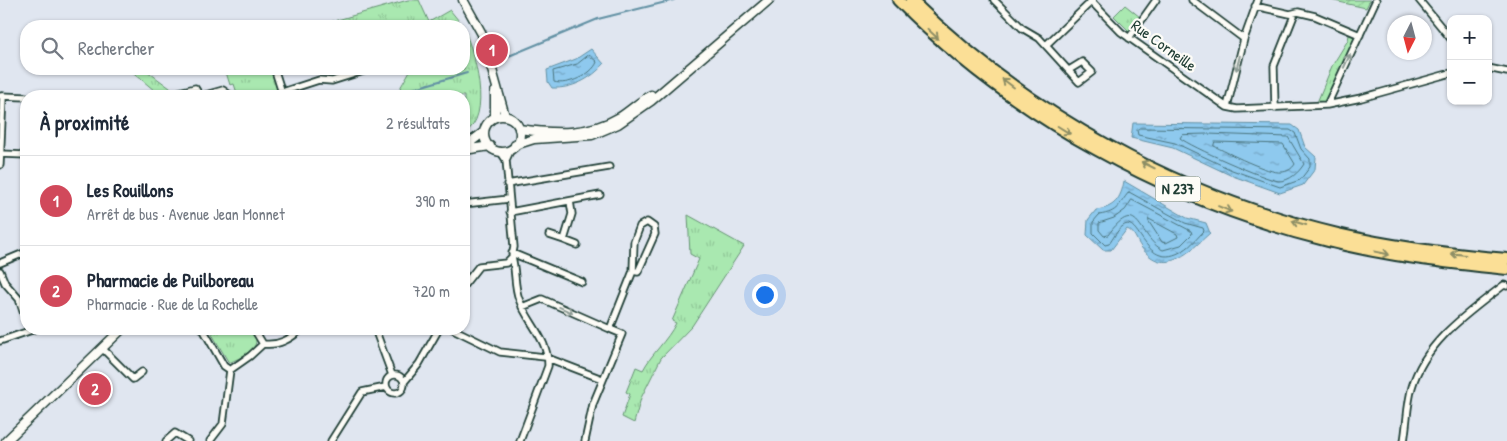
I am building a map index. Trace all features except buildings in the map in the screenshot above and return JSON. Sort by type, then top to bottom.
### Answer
[{"type":"highway","name":"N 237","points":[[898,0],[964,61],[1032,111],[1086,143],[1174,187],[1244,216],[1328,242],[1420,259],[1507,268]]},
{"type":"highway","name":"N 237","points":[[911,0],[985,65],[1042,106],[1090,136],[1198,187],[1249,208],[1338,234],[1422,250],[1507,259]]},
{"type":"main road","points":[[463,0],[482,34],[505,116]]},
{"type":"main road","points":[[470,148],[490,146],[500,151],[534,139],[579,138],[608,130],[632,116],[769,0]]},
{"type":"main road","points":[[494,82],[495,117]]},
{"type":"main road","points":[[519,129],[564,133],[594,129],[619,118],[668,84]]},
{"type":"main road","points":[[470,143],[484,132],[488,123],[495,117],[505,116],[514,120],[519,129],[520,134],[513,147]]},
{"type":"main road","points":[[484,132],[490,146]]},
{"type":"main road","points":[[6,441],[116,335]]},
{"type":"street","points":[[994,0],[1022,28],[1040,38],[1069,70]]},
{"type":"street","points":[[1129,38],[1156,0]]},
{"type":"street","points":[[1192,0],[1244,39]]},
{"type":"street","points":[[1327,106],[1376,0]]},
{"type":"street","points":[[1419,0],[1447,34]]},
{"type":"street","points":[[1046,45],[1091,1]]},
{"type":"street","name":"Rue Corneille","points":[[1091,1],[1129,38],[1227,107]]},
{"type":"street","points":[[1360,34],[1320,17],[1290,14],[1256,3],[1244,39],[1227,107],[1327,106],[1447,74]]},
{"type":"street","points":[[1275,108],[1274,66],[1295,13]]},
{"type":"street","points":[[1492,68],[1506,70]]},
{"type":"street","points":[[276,75],[281,90]]},
{"type":"street","points":[[293,90],[319,80],[332,82],[352,75]]},
{"type":"street","points":[[0,164],[2,96],[20,97]]},
{"type":"street","points":[[506,160],[513,147]]},
{"type":"street","points":[[500,151],[506,160],[514,246],[512,255],[517,292],[522,307],[544,343],[548,358],[548,366],[520,441]]},
{"type":"street","points":[[0,154],[20,155]]},
{"type":"street","points":[[508,184],[609,167]]},
{"type":"street","points":[[510,212],[600,195]]},
{"type":"street","points":[[470,203],[509,199]]},
{"type":"street","points":[[564,240],[572,214],[570,201]]},
{"type":"street","points":[[610,329],[633,271],[634,242],[640,226],[648,222],[654,227],[655,234],[638,272],[633,271]]},
{"type":"street","points":[[549,234],[577,245]]},
{"type":"street","points":[[0,262],[20,254]]},
{"type":"street","points":[[506,263],[512,255]]},
{"type":"street","points":[[512,255],[582,282]]},
{"type":"street","points":[[470,277],[479,266],[506,263],[515,270]]},
{"type":"street","points":[[0,271],[5,283],[20,302]]},
{"type":"street","points":[[1404,441],[1412,388],[1421,363],[1454,324],[1504,286],[1507,286]]},
{"type":"street","points":[[522,307],[542,299],[622,334],[593,404],[585,441]]},
{"type":"street","points":[[0,341],[20,334]]},
{"type":"street","points":[[206,335],[224,366],[230,370]]},
{"type":"street","points":[[257,335],[262,344]]},
{"type":"street","points":[[210,441],[223,424],[230,370],[250,356],[262,344],[277,345],[295,335]]},
{"type":"street","points":[[377,335],[392,375]]},
{"type":"street","points":[[404,382],[399,376],[392,375],[386,380],[386,387],[390,392],[398,392],[403,387],[404,382],[419,364],[436,335]]},
{"type":"street","points":[[465,335],[500,352],[548,358],[602,379]]},
{"type":"street","points":[[102,348],[133,379],[142,372]]},
{"type":"street","points":[[331,441],[358,396],[367,389],[386,387]]},
{"type":"street","points":[[166,441],[175,433],[188,441]]},
{"type":"green space","points":[[408,0],[419,0],[428,20],[337,20]]},
{"type":"green space","points":[[1330,0],[1370,0],[1366,8]]},
{"type":"green space","points":[[1125,5],[1140,17],[1129,31],[1114,16]]},
{"type":"green space","points":[[450,10],[458,20],[432,20]]},
{"type":"green space","points":[[1350,30],[1360,35],[1327,105],[1316,105],[1332,66],[1348,40]]},
{"type":"green space","points":[[470,47],[476,68],[480,99],[478,113],[470,128],[470,90],[399,90],[408,75],[470,75]]},
{"type":"green space","points":[[136,75],[152,75],[173,90],[154,90]]},
{"type":"green space","points":[[227,75],[273,75],[278,90],[236,90],[234,84],[230,85]]},
{"type":"green space","points":[[688,215],[744,246],[692,326],[661,358],[641,398],[634,423],[622,417],[630,394],[626,392],[636,367],[643,370],[676,323],[672,321],[699,259],[690,254]]},
{"type":"green space","points":[[213,335],[254,335],[256,342],[251,351],[229,363]]},
{"type":"water","points":[[591,49],[604,64],[599,69],[574,85],[552,88],[548,82],[547,70],[576,59]]},
{"type":"water","points":[[1133,123],[1292,125],[1299,130],[1305,147],[1316,157],[1315,169],[1303,185],[1280,193],[1230,175],[1173,148],[1131,138]]},
{"type":"water","points":[[1124,181],[1187,218],[1206,223],[1210,233],[1186,254],[1168,261],[1159,261],[1150,256],[1141,247],[1134,234],[1127,229],[1111,250],[1103,250],[1087,235],[1088,220],[1096,210],[1108,207],[1116,202]]},
{"type":"waterway","points":[[504,58],[598,19],[674,0]]},
{"type":"waterway","points":[[409,90],[460,75]]},
{"type":"place","name":"Les Rouillons","points":[[492,50]]},
{"type":"place","name":"Pharmacie de Puilboreau","points":[[95,389]]}]
